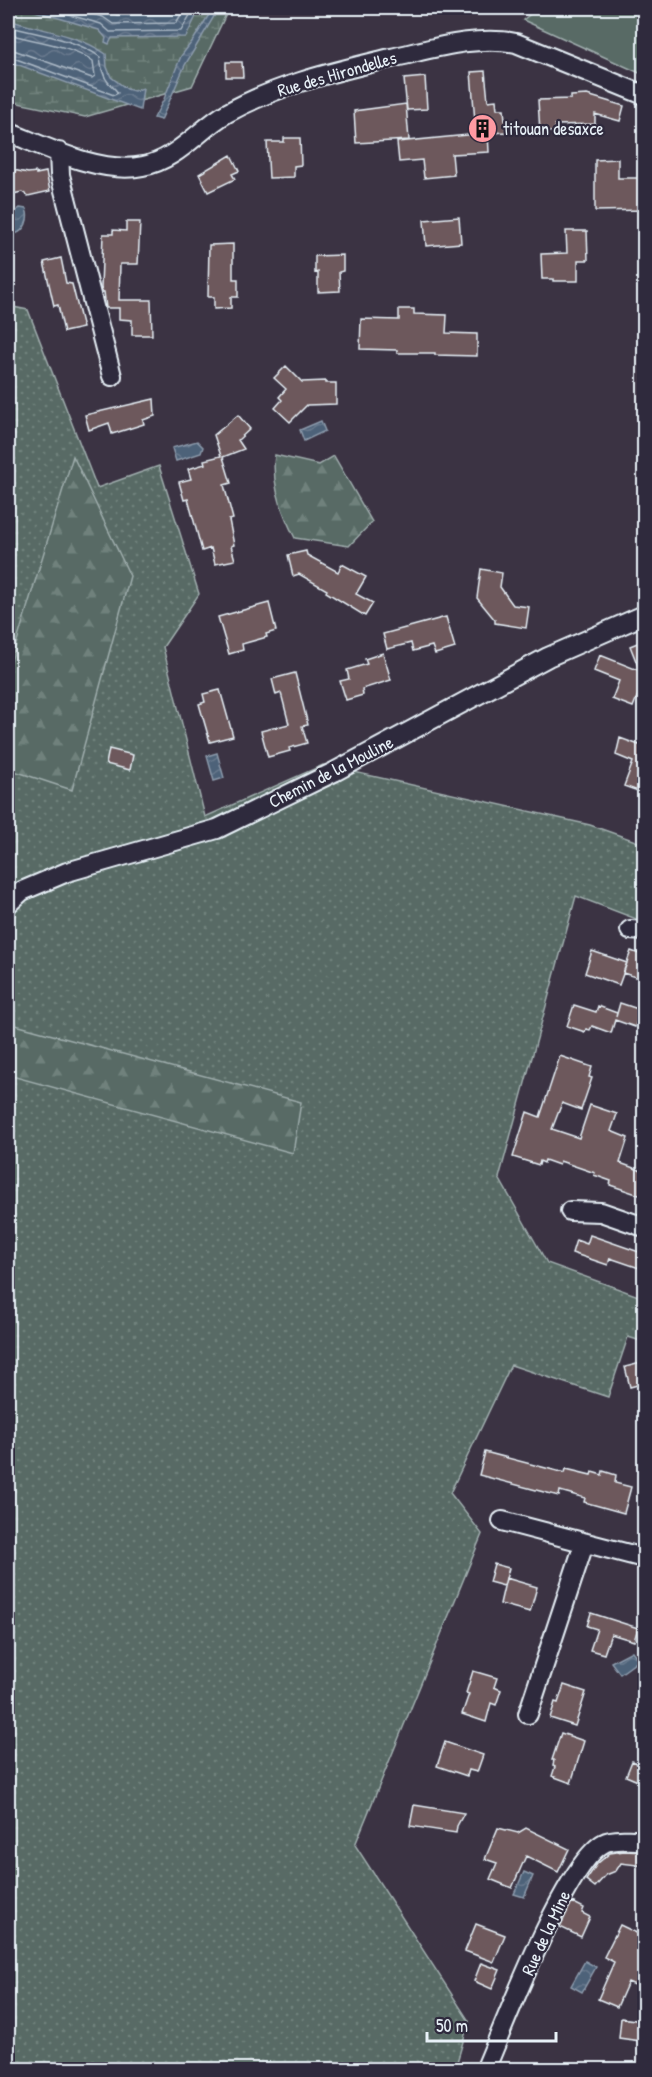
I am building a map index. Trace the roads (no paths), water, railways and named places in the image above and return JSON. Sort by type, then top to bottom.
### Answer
[{"type":"street","name":"Rue des Hirondelles","points":[[8,132],[58,152],[105,165],[126,168],[142,167],[155,163],[180,148],[225,114],[293,83],[429,49],[477,40],[516,43],[645,95]]},
{"type":"street","points":[[58,152],[60,176],[112,376]]},
{"type":"street","name":"Chemin de la Mouline","points":[[8,904],[15,887],[216,829],[334,772],[548,657],[645,615]]},
{"type":"street","points":[[570,1211],[602,1212],[645,1227]]},
{"type":"street","points":[[502,1521],[645,1558]]},
{"type":"street","points":[[528,1714],[584,1544]]},
{"type":"street","name":"Rue de la Mine","points":[[485,2070],[540,1941],[571,1881],[587,1857],[604,1842],[645,1841]]},
{"type":"water","points":[[25,8],[200,8],[186,37],[112,38],[109,44],[105,42],[106,38],[99,30]]},
{"type":"water","points":[[213,8],[219,8],[185,65],[161,120],[154,118],[181,56]]},
{"type":"water","points":[[8,20],[71,37],[106,54],[111,77],[127,89],[134,91],[143,88],[140,110],[8,61]]},
{"type":"water","points":[[20,208],[26,209],[27,221],[22,230],[15,234],[11,231],[10,226],[14,221],[16,211]]},
{"type":"water","points":[[321,421],[325,431],[304,441],[300,430]]},
{"type":"water","points":[[197,441],[203,447],[201,453],[176,461],[172,448]]},
{"type":"water","points":[[217,753],[224,778],[214,781],[207,756]]},
{"type":"water","points":[[632,1651],[639,1660],[620,1674],[611,1662]]},
{"type":"water","points":[[524,1872],[533,1876],[524,1897],[514,1894]]},
{"type":"water","points":[[585,1961],[596,1967],[582,1992],[571,1986]]},
{"type":"place","name":"titouan desaxce","points":[[482,129]]}]
